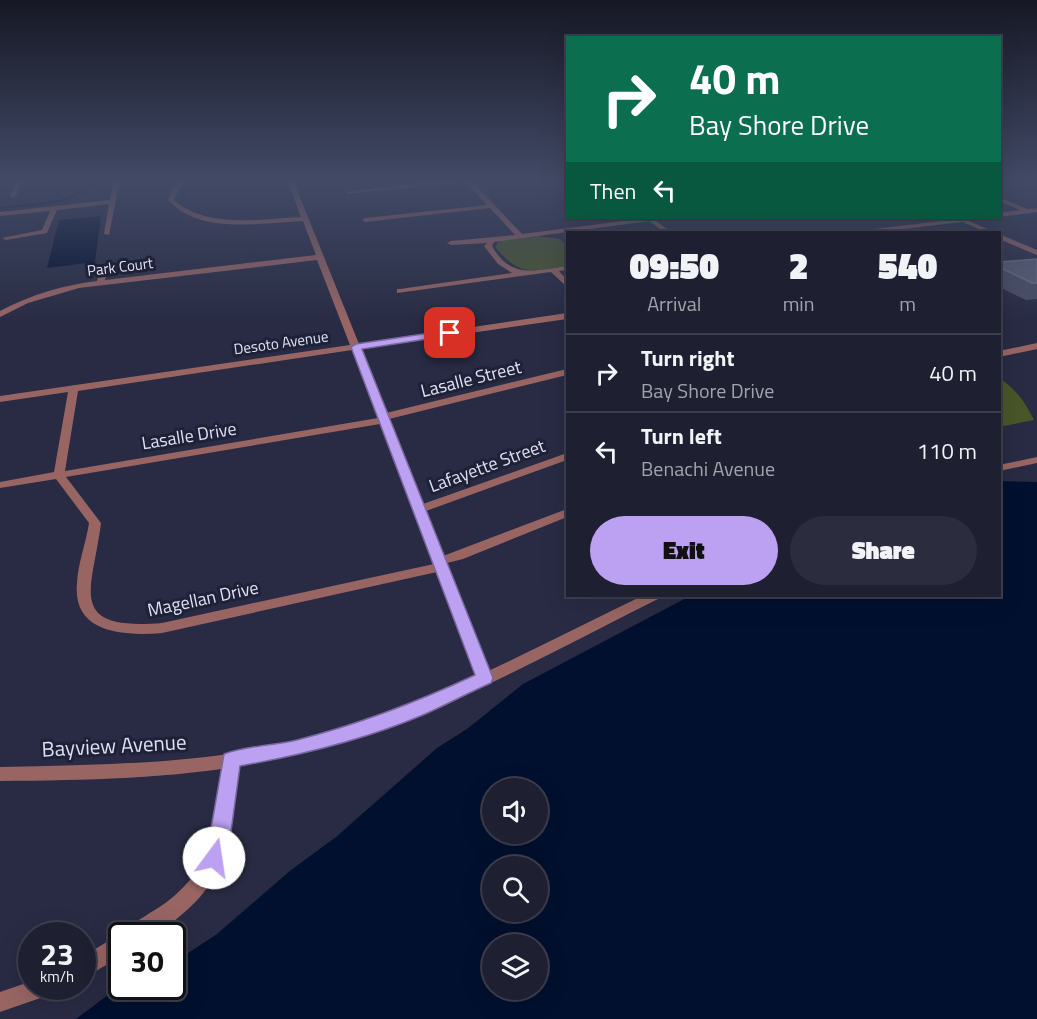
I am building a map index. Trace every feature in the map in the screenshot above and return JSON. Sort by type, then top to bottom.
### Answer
[{"type":"street","points":[[6,238],[45,232],[47,228]]},
{"type":"street","points":[[107,234],[108,228]]},
{"type":"street","points":[[308,228],[484,678],[650,597]]},
{"type":"street","points":[[512,228],[519,235]]},
{"type":"street","points":[[451,243],[492,240],[577,228]]},
{"type":"street","points":[[874,231],[902,228]]},
{"type":"street","points":[[544,232],[559,235],[566,239]]},
{"type":"street","points":[[1001,237],[1037,253]]},
{"type":"street","points":[[492,240],[488,246],[493,255],[507,269],[520,274]]},
{"type":"street","name":"Park Court","points":[[0,314],[26,301],[51,293],[101,282],[320,257]]},
{"type":"street","points":[[101,282],[104,268]]},
{"type":"street","points":[[400,291],[566,268]]},
{"type":"street","points":[[554,271],[566,284]]},
{"type":"street","name":"Desoto Avenue","points":[[0,399],[566,316]]},
{"type":"street","points":[[1001,354],[1037,346]]},
{"type":"street","name":"Lasalle Street","points":[[383,418],[566,372]]},
{"type":"street","points":[[58,475],[73,388]]},
{"type":"street","name":"Lasalle Drive","points":[[0,485],[383,418]]},
{"type":"street","name":"Lafayette Street","points":[[418,509],[566,456]]},
{"type":"street","points":[[1001,468],[1037,460]]},
{"type":"street","name":"Magellan Drive","points":[[58,475],[95,523],[83,591],[85,605],[102,622],[118,628],[136,630],[162,628],[440,564]]},
{"type":"street","points":[[440,564],[566,513]]},
{"type":"street","name":"Bayview Avenue","points":[[0,774],[132,771],[288,750],[349,734],[416,710],[484,678]]},
{"type":"street","points":[[157,922],[186,897],[210,869],[218,846],[231,759]]},
{"type":"street","points":[[0,1002],[18,996]]},
{"type":"green space","points":[[537,236],[560,239],[566,245],[566,266],[536,270],[520,268],[505,258],[496,248],[497,243],[503,240]]},
{"type":"green space","points":[[1001,380],[1020,397],[1034,420],[1001,427]]},
{"type":"water","points":[[57,228],[99,228],[95,262],[47,268]]},
{"type":"water","points":[[1001,481],[1037,482],[1037,1019],[76,1019],[108,995],[108,1000],[186,1000],[186,954],[217,934],[291,870],[336,837],[437,748],[467,729],[523,684],[688,597],[1001,597]]},
{"type":"building","points":[[1037,259],[1037,283],[1032,283],[1001,268],[1001,262]]},
{"type":"route","points":[[214,858],[218,846],[231,759],[278,752],[349,734],[416,710],[484,678],[356,347],[450,333]]}]
